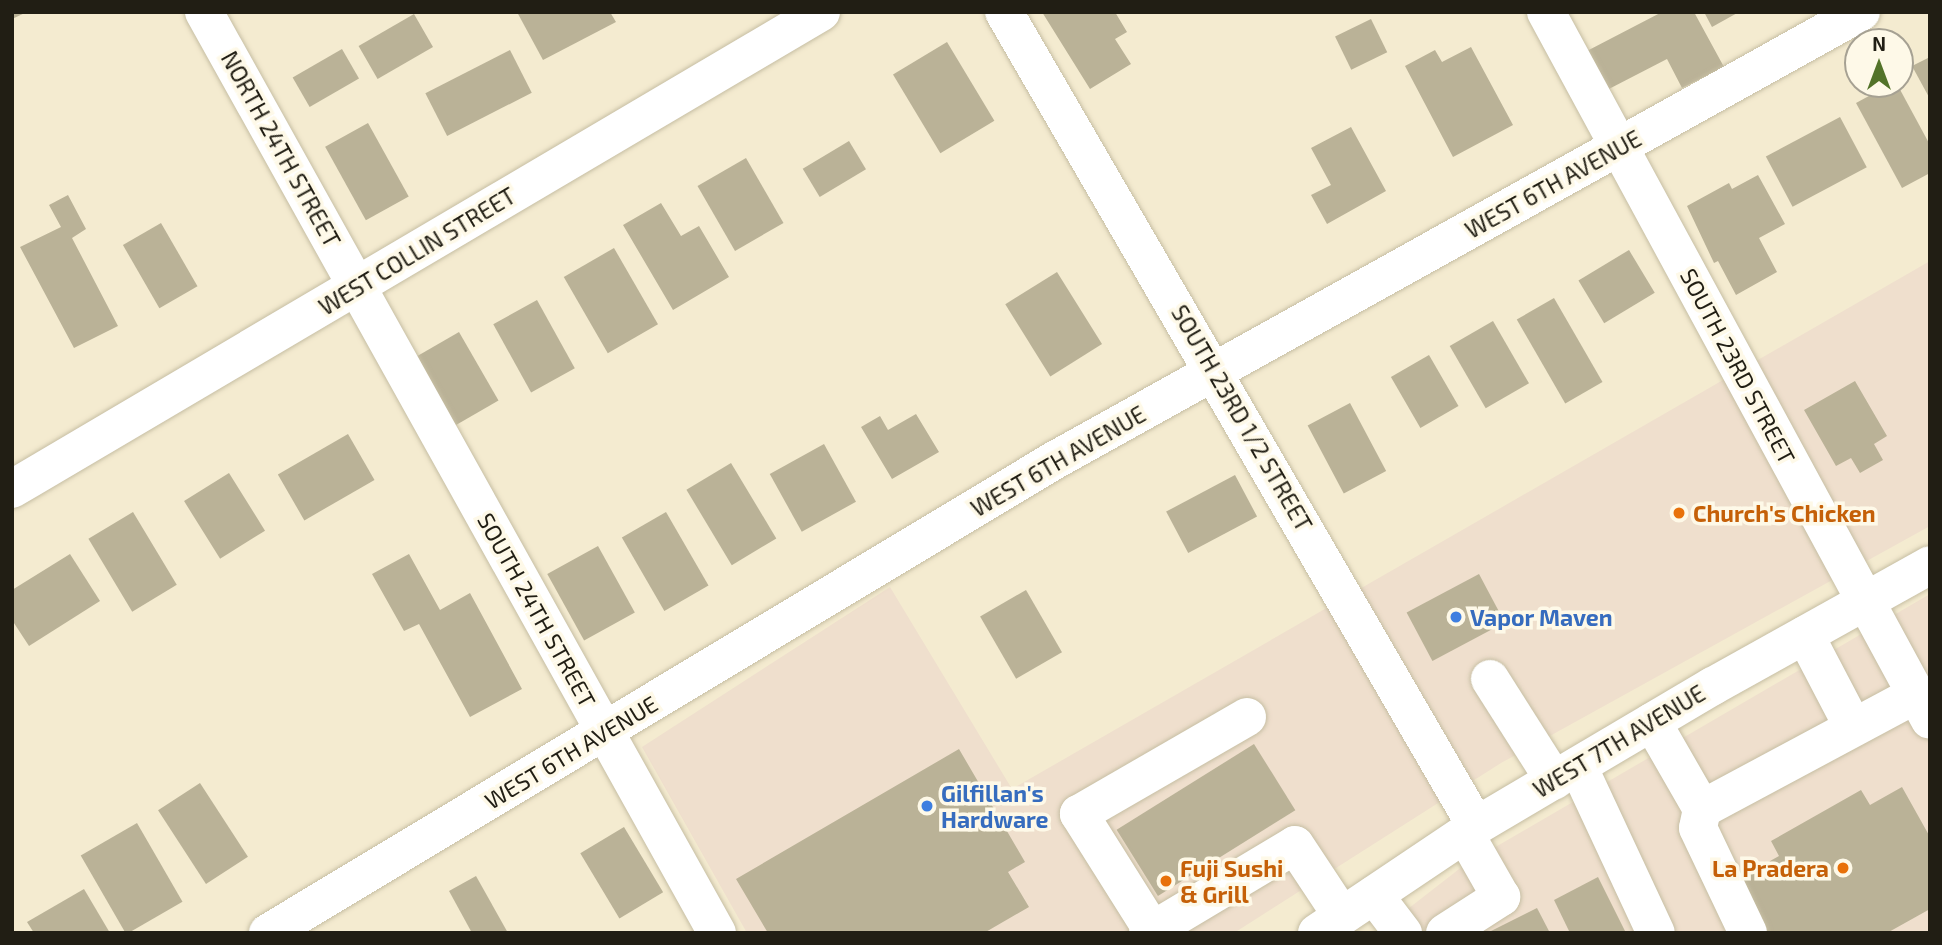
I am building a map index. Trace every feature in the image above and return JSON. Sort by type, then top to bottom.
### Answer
[{"type":"street","name":"NORTH 24TH STREET","points":[[204,12],[357,286]]},
{"type":"street","name":"WEST COLLIN STREET","points":[[12,489],[821,12]]},
{"type":"street","name":"SOUTH 23RD 1/2 STREET","points":[[1004,12],[1216,371],[1471,830],[1501,897],[1445,933]]},
{"type":"street","name":"SOUTH 23RD STREET","points":[[1546,12],[1864,603],[1923,707]]},
{"type":"street","name":"WEST 6TH AVENUE","points":[[268,933],[1055,460],[1861,12]]},
{"type":"street","name":"SOUTH 24TH STREET","points":[[357,286],[717,933]]},
{"type":"street","name":"WEST 7TH AVENUE","points":[[1330,925],[1471,830],[1566,773],[1930,565]]},
{"type":"street","points":[[1805,635],[1853,727]]},
{"type":"street","points":[[1490,679],[1566,773],[1656,933]]},
{"type":"street","points":[[1702,809],[1853,727],[1923,707]]},
{"type":"street","points":[[1247,717],[1079,814],[1151,932],[1295,845],[1330,925]]},
{"type":"street","points":[[1652,722],[1702,809],[1698,828],[1748,933]]},
{"type":"street","points":[[1374,895],[1403,933]]},
{"type":"shaded area","points":[[1930,261],[1930,526],[1501,763],[1234,933],[747,933],[642,747],[890,587],[1012,789]]},
{"type":"shaded area","points":[[1930,594],[1930,933],[1377,933],[1463,866]]},
{"type":"building","points":[[12,12],[27,12],[12,19]]},
{"type":"building","points":[[517,12],[610,12],[616,22],[543,60]]},
{"type":"building","points":[[1042,12],[1115,12],[1127,32],[1115,39],[1131,64],[1090,89]]},
{"type":"building","points":[[1662,12],[1694,12],[1724,67],[1682,88],[1667,59],[1605,91],[1585,52]]},
{"type":"building","points":[[1704,12],[1739,12],[1712,27]]},
{"type":"building","points":[[414,14],[433,47],[378,79],[359,46]]},
{"type":"building","points":[[1371,19],[1387,52],[1351,70],[1335,37]]},
{"type":"building","points":[[947,42],[994,121],[940,153],[893,74]]},
{"type":"building","points":[[1471,47],[1513,125],[1453,157],[1405,66],[1435,50],[1442,62]]},
{"type":"building","points":[[342,49],[359,78],[310,107],[293,78]]},
{"type":"building","points":[[510,50],[532,93],[447,136],[425,93]]},
{"type":"building","points":[[1930,57],[1930,99],[1914,70],[1914,65]]},
{"type":"building","points":[[1865,98],[1905,98],[1930,145],[1930,173],[1902,188],[1856,103]]},
{"type":"building","points":[[1840,117],[1867,167],[1793,207],[1766,156]]},
{"type":"building","points":[[368,123],[409,196],[366,220],[325,147]]},
{"type":"building","points":[[1351,127],[1386,191],[1327,224],[1311,195],[1331,185],[1311,148]]},
{"type":"building","points":[[849,141],[866,169],[820,197],[803,169]]},
{"type":"building","points":[[746,158],[784,223],[735,251],[698,186]]},
{"type":"building","points":[[1758,175],[1785,224],[1759,238],[1777,272],[1736,295],[1718,261],[1714,263],[1687,206],[1729,183],[1732,189]]},
{"type":"building","points":[[68,195],[86,229],[72,238],[118,326],[74,348],[20,247],[61,227],[49,205]]},
{"type":"building","points":[[661,203],[681,236],[699,226],[729,277],[673,310],[623,225]]},
{"type":"building","points":[[161,223],[198,286],[159,308],[123,245]]},
{"type":"building","points":[[614,248],[658,324],[608,353],[564,277]]},
{"type":"building","points":[[1629,250],[1655,293],[1604,323],[1578,280]]},
{"type":"building","points":[[1057,272],[1102,344],[1050,376],[1005,304]]},
{"type":"building","points":[[1554,298],[1602,382],[1565,404],[1517,320]]},
{"type":"building","points":[[537,300],[575,368],[531,392],[493,324]]},
{"type":"building","points":[[1493,321],[1529,383],[1486,408],[1450,346]]},
{"type":"building","points":[[459,332],[498,400],[454,426],[415,358]]},
{"type":"building","points":[[1429,355],[1458,406],[1420,428],[1391,377]]},
{"type":"building","points":[[1855,381],[1887,436],[1874,444],[1883,460],[1860,473],[1851,458],[1836,466],[1804,410]]},
{"type":"building","points":[[1350,403],[1386,471],[1344,494],[1308,426]]},
{"type":"building","points":[[916,414],[939,452],[892,479],[861,427],[880,416],[888,430]]},
{"type":"building","points":[[348,434],[375,480],[304,520],[278,474]]},
{"type":"building","points":[[824,444],[856,502],[802,532],[770,474]]},
{"type":"building","points":[[731,463],[776,538],[732,565],[686,490]]},
{"type":"building","points":[[229,473],[265,531],[220,559],[184,501]]},
{"type":"building","points":[[1235,475],[1257,516],[1188,553],[1166,512]]},
{"type":"building","points":[[133,512],[177,585],[132,612],[88,539]]},
{"type":"building","points":[[666,512],[708,586],[664,611],[622,538]]},
{"type":"building","points":[[598,546],[635,612],[584,641],[547,574]]},
{"type":"building","points":[[70,554],[100,601],[29,646],[12,620],[12,590]]},
{"type":"building","points":[[409,554],[440,610],[470,593],[522,689],[470,717],[419,624],[404,631],[372,574]]},
{"type":"building","name":"Vapor Maven","points":[[1479,574],[1505,623],[1432,661],[1407,612]]},
{"type":"building","points":[[1026,590],[1062,652],[1016,679],[980,616]]},
{"type":"building","points":[[1254,744],[1295,810],[1158,896],[1117,830]]},
{"type":"building","name":"Gilfillan's Hardware","points":[[959,749],[1025,862],[1008,872],[1029,907],[984,933],[768,933],[736,879]]},
{"type":"building","points":[[200,783],[248,857],[206,884],[158,810]]},
{"type":"building","name":"La Pradera","points":[[1902,787],[1930,837],[1930,909],[1887,933],[1765,933],[1736,880],[1779,856],[1771,841],[1861,790],[1870,805]]},
{"type":"building","points":[[137,823],[182,902],[125,933],[81,856]]},
{"type":"building","points":[[624,827],[663,892],[619,918],[580,853]]},
{"type":"building","points":[[476,876],[508,933],[472,933],[449,891]]},
{"type":"building","points":[[1598,877],[1626,933],[1570,933],[1554,900]]},
{"type":"building","points":[[84,889],[110,933],[34,933],[27,922]]},
{"type":"building","points":[[1537,908],[1550,933],[1487,933]]},
{"type":"place","name":"Church's Chicken","points":[[1679,513]]},
{"type":"place","name":"Vapor Maven","points":[[1456,617]]},
{"type":"place","name":"Gilfillan's Hardware","points":[[927,806]]},
{"type":"place","name":"La Pradera","points":[[1843,868]]},
{"type":"place","name":"Fuji Sushi & Grill","points":[[1166,881]]}]
